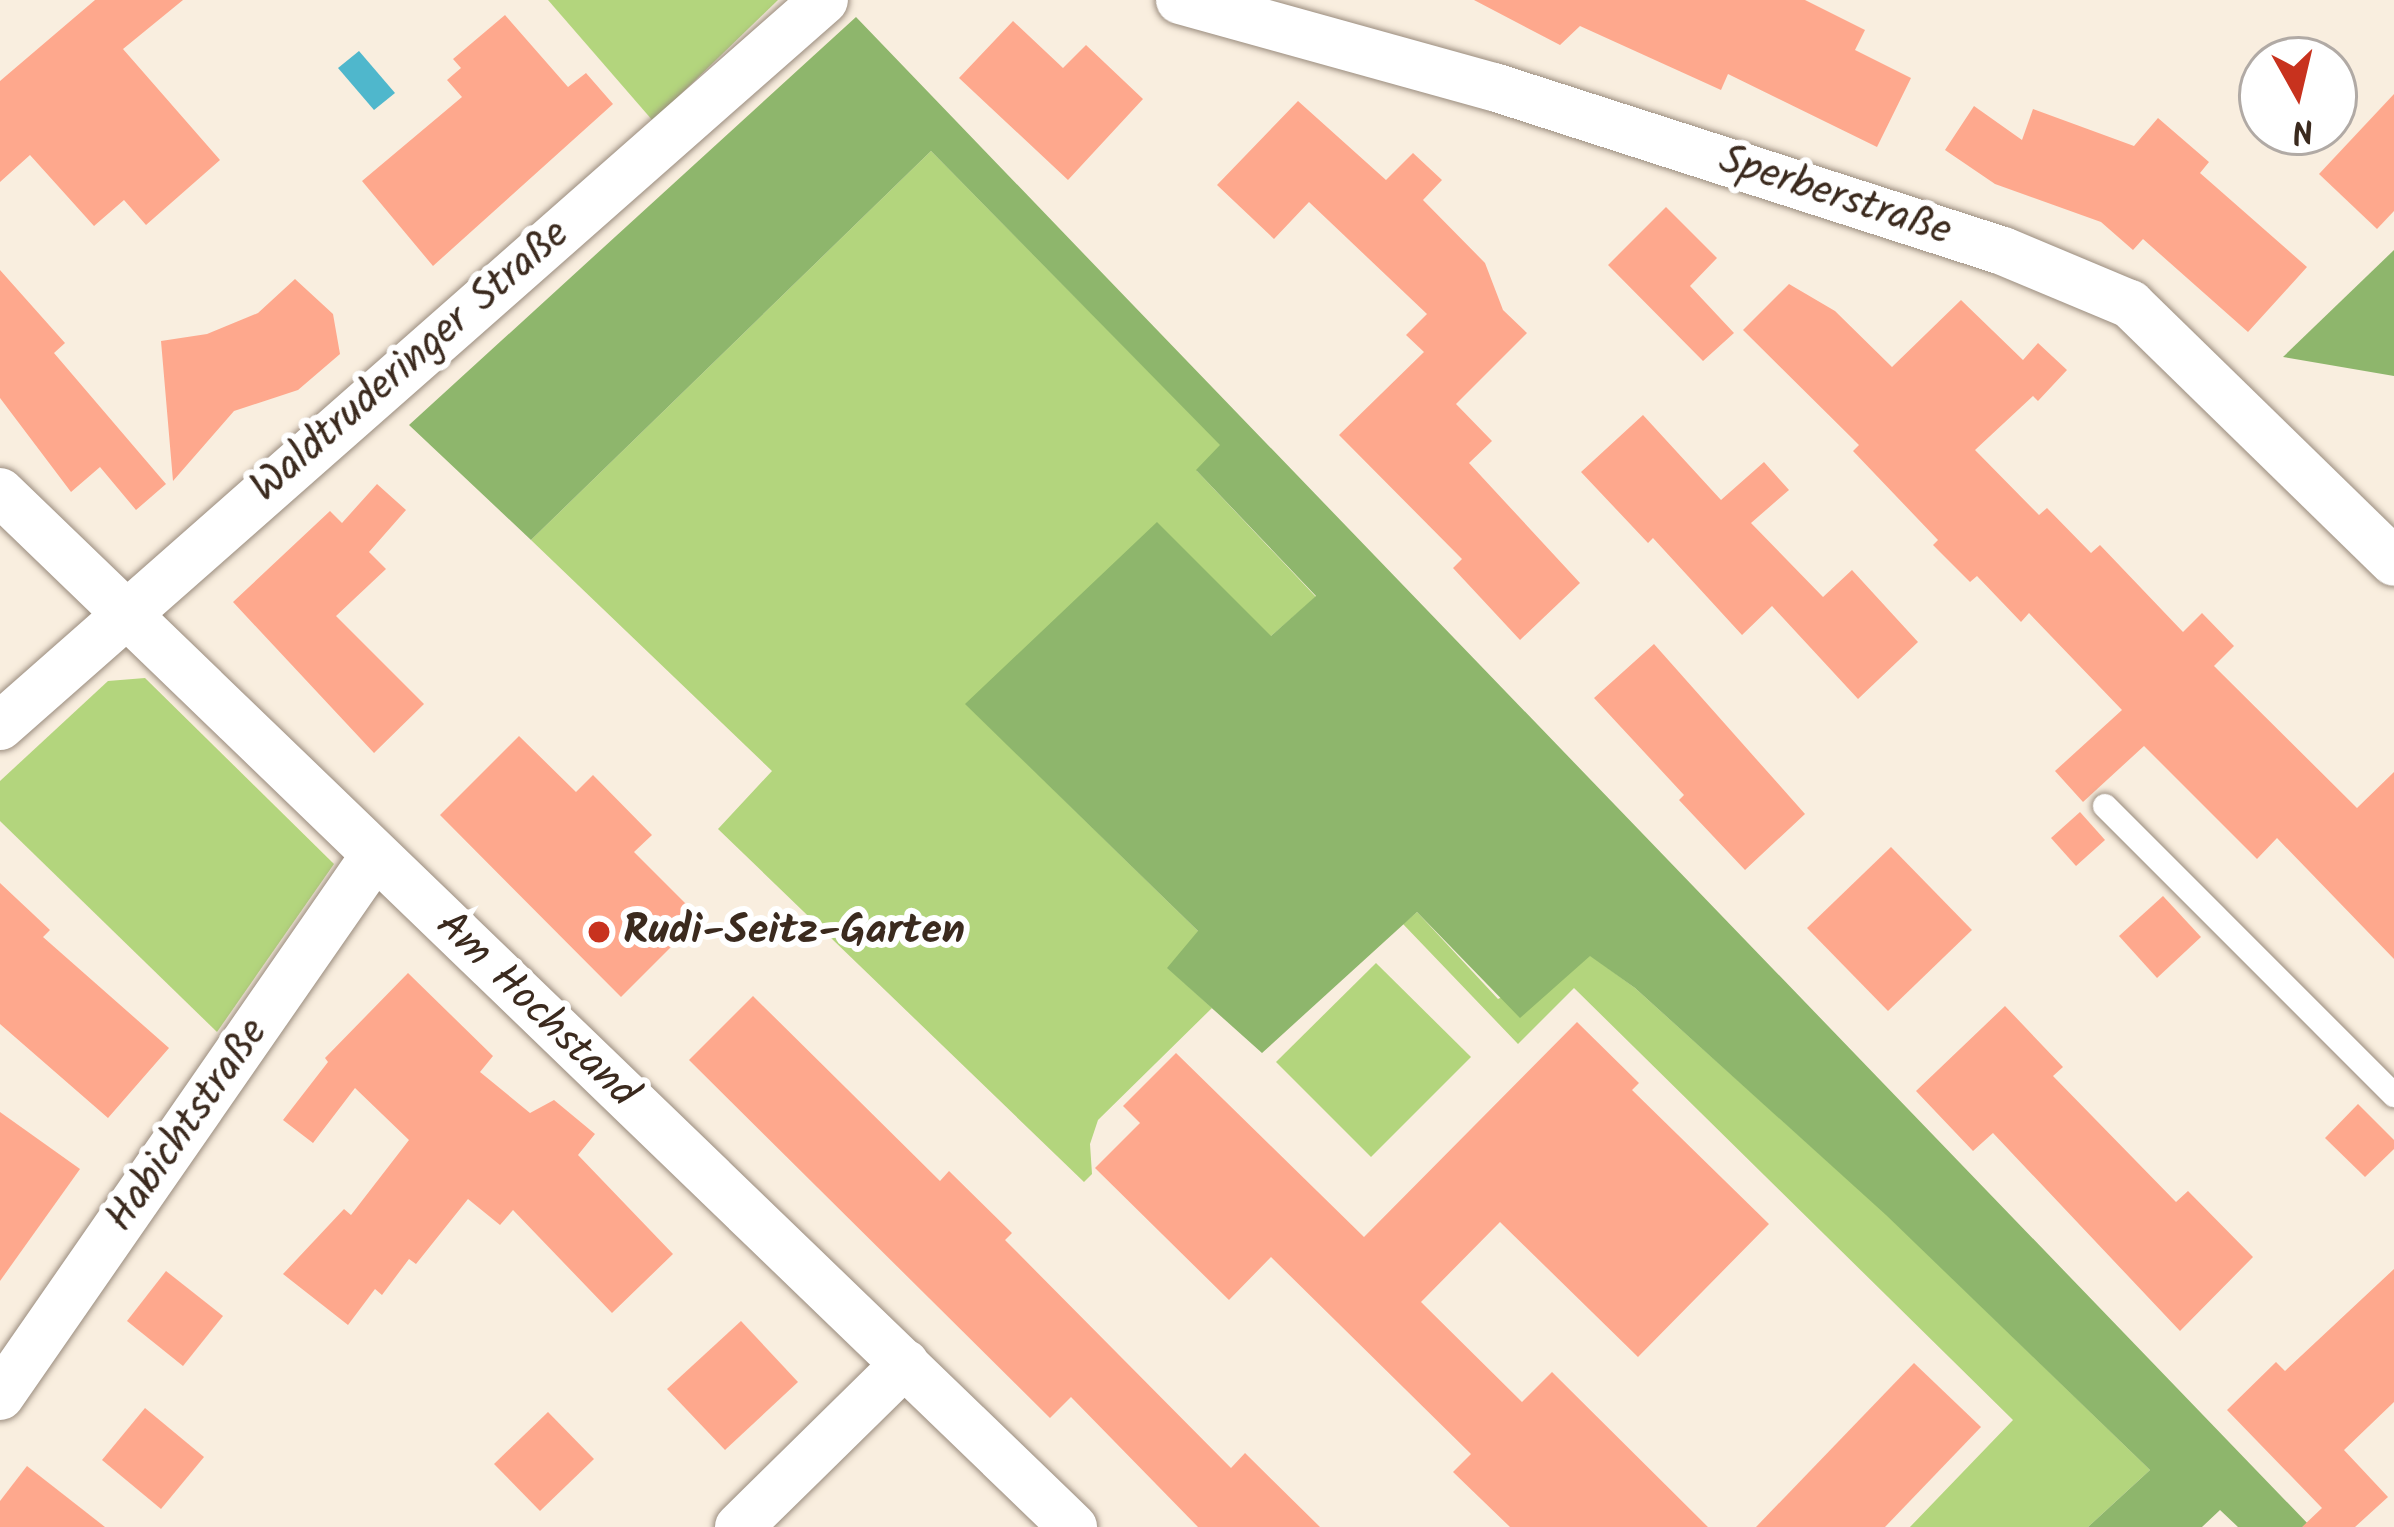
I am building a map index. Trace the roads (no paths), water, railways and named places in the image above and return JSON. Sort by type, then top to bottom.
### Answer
[{"type":"street","name":"Waldtruderinger Straße","points":[[0,727],[824,0]]},
{"type":"street","name":"Sperberstraße","points":[[1180,0],[1494,87],[2003,251],[2130,304],[2394,562]]},
{"type":"street","name":"Am Hochstand","points":[[0,492],[1073,1527]]},
{"type":"street","name":"Habichtstraße","points":[[0,1396],[375,855]]},
{"type":"street","points":[[739,1527],[905,1364]]},
{"type":"lane","points":[[2105,806],[2394,1095]]},
{"type":"water","points":[[359,51],[395,93],[374,110],[338,68]]},
{"type":"place","name":"Rudi-Seitz-Garten","points":[[599,932]]}]
